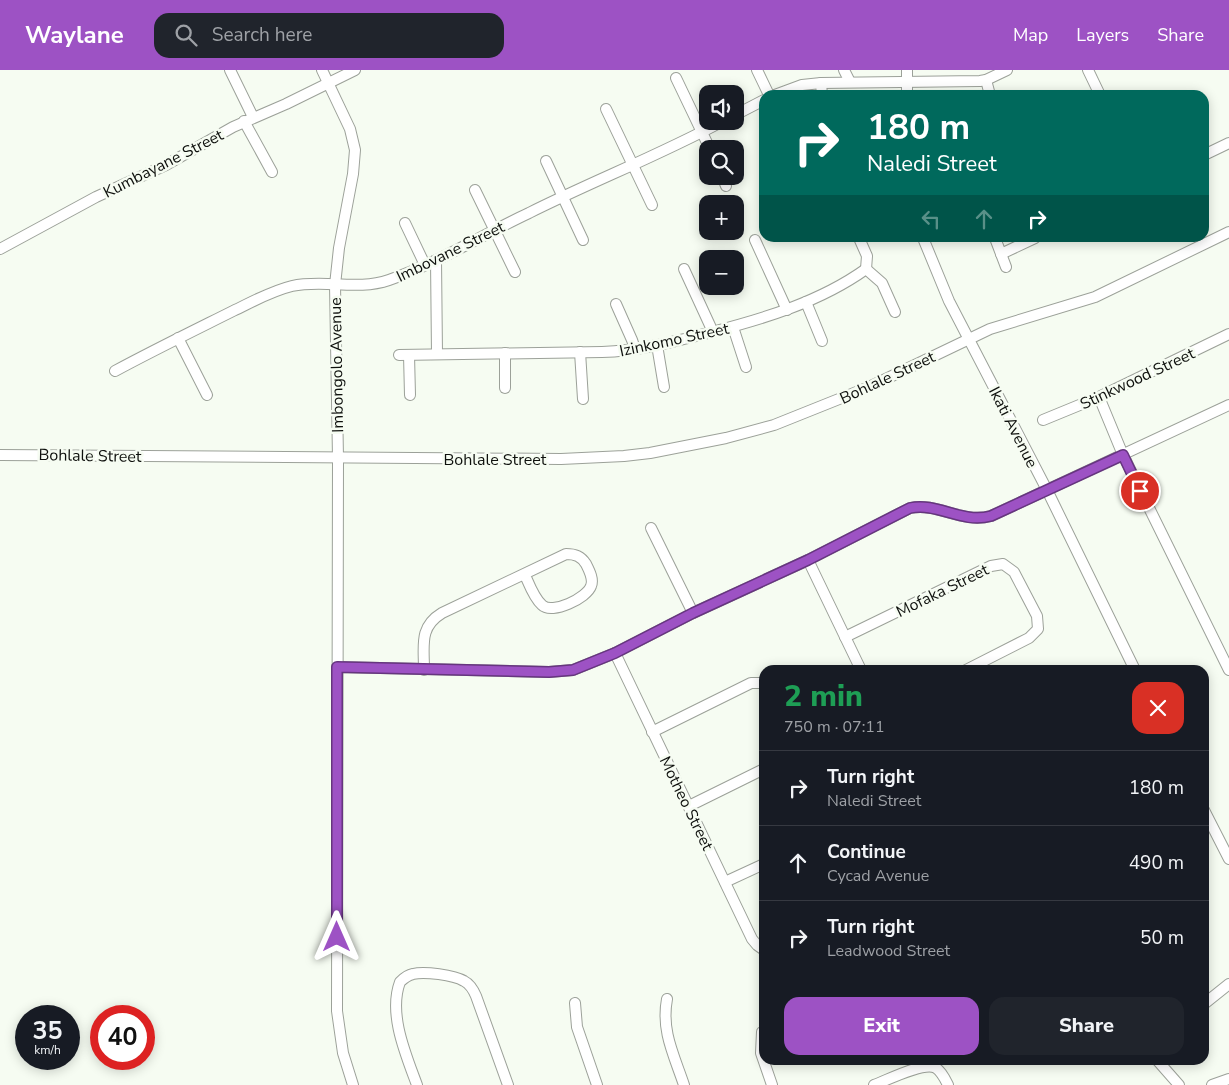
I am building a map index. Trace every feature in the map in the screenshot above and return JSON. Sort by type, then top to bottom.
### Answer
[{"type":"street","points":[[230,70],[272,172]]},
{"type":"street","name":"Imbongolo Avenue","points":[[322,70],[350,129],[355,150],[335,285],[338,458],[337,667]]},
{"type":"street","name":"Kumbayane Street","points":[[0,249],[249,119],[286,104],[355,70]]},
{"type":"street","points":[[758,70],[767,90]]},
{"type":"street","points":[[844,70],[850,82]]},
{"type":"street","points":[[907,70],[907,90]]},
{"type":"street","points":[[788,90],[802,85],[821,83],[970,82],[986,80],[1007,70]]},
{"type":"street","points":[[1088,70],[1098,90]]},
{"type":"street","points":[[676,78],[706,140]]},
{"type":"street","points":[[986,80],[989,90]]},
{"type":"street","points":[[821,83],[822,90]]},
{"type":"street","points":[[744,110],[759,103]]},
{"type":"street","points":[[606,109],[652,205]]},
{"type":"street","name":"Imbovane Street","points":[[115,371],[178,338],[281,289],[303,284],[353,286],[378,283],[425,265],[493,230],[706,130]]},
{"type":"street","points":[[1209,152],[1229,142]]},
{"type":"street","points":[[546,161],[583,240]]},
{"type":"street","points":[[475,190],[515,272]]},
{"type":"street","points":[[405,222],[425,265]]},
{"type":"street","name":"Bohlale Street","points":[[1209,242],[1229,232]]},
{"type":"street","points":[[754,240],[787,310]]},
{"type":"street","points":[[862,242],[867,256],[866,269],[882,283],[895,312]]},
{"type":"street","name":"Ikati Avenue","points":[[925,242],[949,301],[1047,490],[1133,665]]},
{"type":"street","points":[[996,242],[1006,267]]},
{"type":"street","points":[[1001,254],[1027,242]]},
{"type":"street","name":"Bohlale Street","points":[[0,455],[569,459],[624,456],[685,447],[766,427],[822,407],[869,387],[968,338],[1010,322],[1095,297],[1208,242]]},
{"type":"street","points":[[436,260],[437,354]]},
{"type":"street","points":[[684,269],[713,332]]},
{"type":"street","name":"Izinkomo Street","points":[[410,395],[404,355],[580,352],[635,349],[657,345],[733,327],[787,310],[852,279],[866,269]]},
{"type":"street","points":[[806,302],[822,341]]},
{"type":"street","points":[[616,304],[635,349]]},
{"type":"street","points":[[733,327],[746,367]]},
{"type":"street","name":"Stinkwood Street","points":[[1044,420],[1099,397],[1229,334]]},
{"type":"street","points":[[178,338],[207,395]]},
{"type":"street","points":[[657,345],[664,387]]},
{"type":"street","points":[[580,352],[583,398]]},
{"type":"street","points":[[505,353],[505,388]]},
{"type":"street","points":[[1099,397],[1123,455],[1229,670]]},
{"type":"street","points":[[353,1085],[343,1053],[337,1011],[337,667],[562,672],[586,666],[693,613],[808,560],[910,508],[928,507],[965,517],[980,518],[991,516],[1229,405]]},
{"type":"street","points":[[651,528],[693,613]]},
{"type":"street","points":[[424,670],[425,635],[427,626],[433,619],[560,556],[573,554],[583,559],[592,582],[591,587],[583,596],[552,609],[542,606],[524,574]]},
{"type":"street","points":[[808,560],[858,665]]},
{"type":"street","name":"Mofaka Street","points":[[845,638],[991,566],[1003,564],[1014,572],[1037,616],[1038,629],[1029,638],[976,665]]},
{"type":"street","name":"Motheo Street","points":[[615,653],[752,939],[759,947]]},
{"type":"street","points":[[652,732],[751,683],[759,683]]},
{"type":"street","points":[[689,806],[759,771]]},
{"type":"street","points":[[1209,820],[1229,859]]},
{"type":"street","points":[[726,882],[759,866]]},
{"type":"street","points":[[417,1085],[400,1036],[397,994],[400,982],[405,977],[418,973],[453,976],[465,981],[471,987],[508,1085]]},
{"type":"street","points":[[1209,1000],[1229,984]]},
{"type":"street","points":[[667,999],[664,1012],[666,1031],[684,1085]]},
{"type":"street","points":[[574,1003],[577,1027],[597,1085]]},
{"type":"street","points":[[765,1065],[772,1085]]},
{"type":"street","points":[[1161,1065],[1179,1085]]},
{"type":"street","points":[[874,1085],[927,1066],[940,1071],[948,1085]]},
{"type":"street","points":[[1216,1084],[1229,1079]]},
{"type":"route","points":[[337,937],[337,667],[549,672],[573,670],[615,653],[693,613],[808,560],[910,508],[928,507],[970,518],[991,516],[1123,455],[1140,491]]}]
